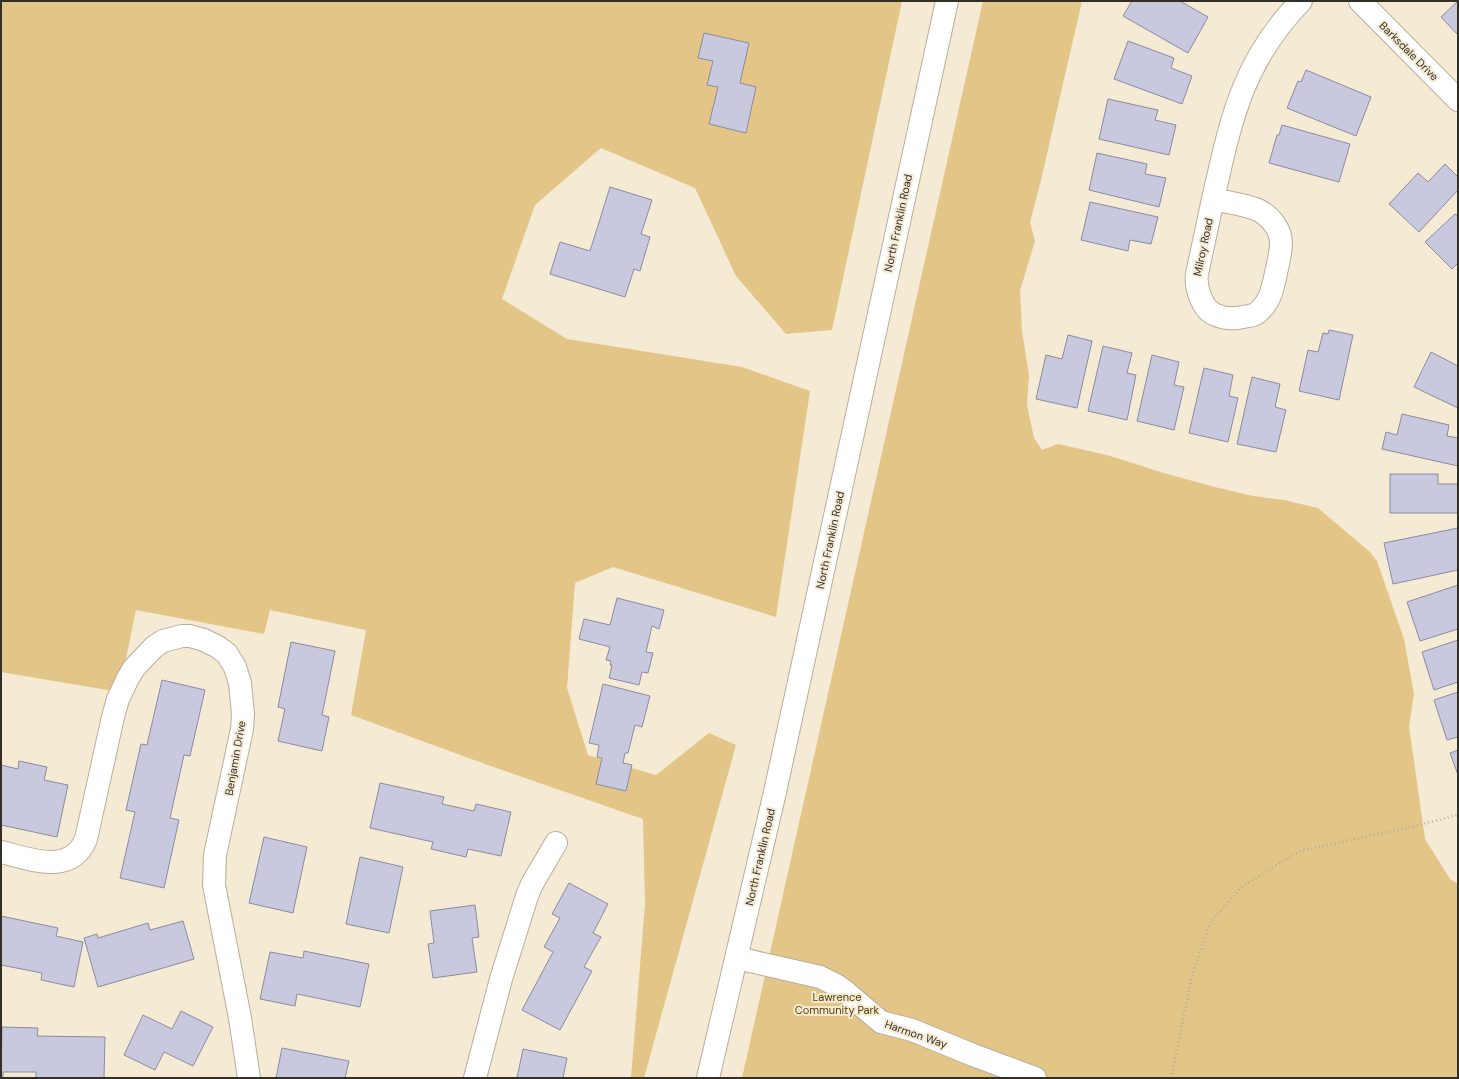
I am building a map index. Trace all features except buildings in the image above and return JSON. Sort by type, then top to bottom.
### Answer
[{"type":"street","name":"North Franklin Road","points":[[708,1078],[775,792],[947,1]]},
{"type":"street","name":"Milroy Road","points":[[1214,199],[1257,210],[1275,225],[1280,237],[1281,253],[1271,294],[1266,303],[1253,316],[1232,319],[1215,315],[1210,312],[1197,291],[1196,280],[1197,274],[1231,123],[1247,79],[1273,33],[1300,1]]},
{"type":"street","name":"Barksdale Drive","points":[[1360,1],[1458,100]]},
{"type":"street","name":"Benjamin Drive","points":[[1,852],[49,863],[72,858],[78,853],[86,839],[118,699],[134,668],[154,647],[171,638],[190,636],[204,640],[218,647],[227,654],[235,666],[240,683],[243,714],[240,742],[215,855],[214,886],[240,1018],[250,1078]]},
{"type":"street","points":[[475,1078],[501,979],[532,884],[556,844]]},
{"type":"street","name":"Harmon Way","points":[[737,958],[820,977],[836,985],[847,993],[881,1022],[912,1030],[1035,1078]]},
{"type":"path","points":[[1172,1078],[1193,972],[1210,923],[1243,886],[1300,851],[1458,815]]},
{"type":"green space","points":[[1,1],[902,1],[832,330],[786,334],[736,276],[695,188],[601,148],[535,205],[502,299],[567,339],[742,367],[810,391],[776,617],[613,567],[575,583],[567,688],[588,755],[656,775],[709,733],[736,745],[644,1078],[631,1078],[645,904],[643,819],[485,764],[351,715],[366,630],[270,610],[264,634],[136,610],[119,692],[1,672]]},
{"type":"green space","name":"Lawrence Community Park","points":[[983,1],[1082,1],[1030,222],[1035,241],[1020,291],[1022,331],[1029,375],[1027,405],[1034,438],[1042,450],[1058,444],[1107,455],[1215,487],[1253,496],[1284,500],[1318,508],[1370,552],[1377,561],[1404,639],[1414,694],[1409,726],[1425,839],[1450,879],[1458,884],[1458,1078],[742,1078]]}]
